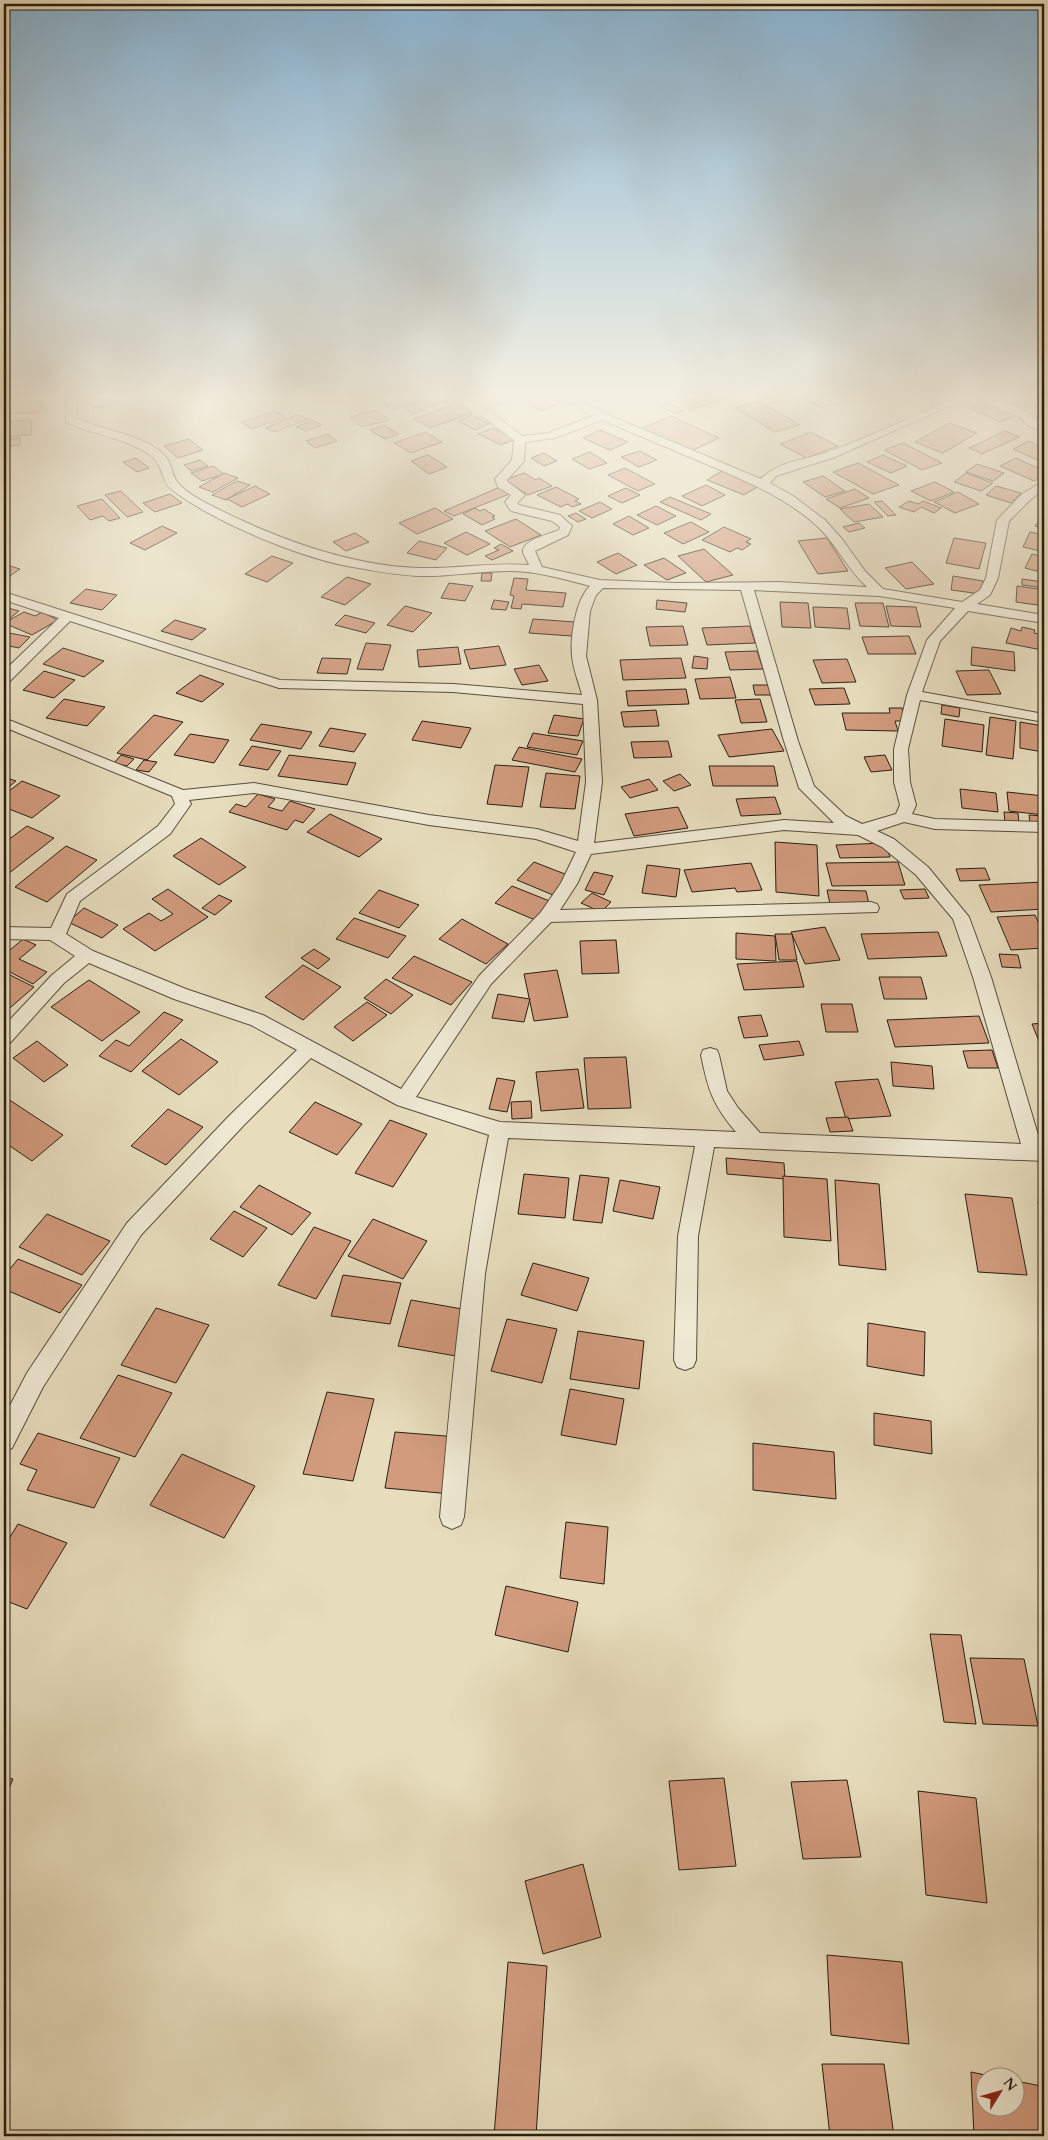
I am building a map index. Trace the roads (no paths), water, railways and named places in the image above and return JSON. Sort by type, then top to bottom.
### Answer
[{"type":"street","points":[[188,496],[204,507],[289,544],[347,562],[418,572],[508,567],[535,569],[600,584],[879,592],[1044,619]]},
{"type":"street","points":[[518,496],[511,502],[515,508],[556,518],[566,526],[564,532],[534,545],[529,550],[536,564],[535,569]]},
{"type":"street","points":[[784,496],[821,523],[838,542],[860,574],[879,592]]},
{"type":"street","points":[[903,817],[908,806],[902,782],[901,749],[914,695],[934,640],[965,606],[986,592],[992,578],[1003,520],[1029,496]]},
{"type":"street","points":[[404,1100],[460,1014],[485,980],[547,916],[569,884],[585,849],[594,782],[590,700],[579,656],[583,610],[590,593],[600,584]]},
{"type":"street","points":[[57,934],[57,937],[87,955],[180,994],[257,1020],[404,1100],[447,1116],[500,1130],[706,1137],[756,1142],[1038,1152],[962,917],[922,870],[888,843],[840,820],[807,788],[791,741],[747,587]]},
{"type":"street","points":[[4,596],[279,684],[453,688],[590,700]]},
{"type":"street","points":[[4,679],[68,616]]},
{"type":"street","points":[[914,695],[1044,718]]},
{"type":"street","points":[[4,722],[179,794],[191,795],[254,788],[429,820],[537,834],[585,849],[784,825],[859,830],[882,825],[903,817],[934,824],[1044,827]]},
{"type":"street","points":[[57,934],[73,898],[164,830],[184,804],[179,794]]},
{"type":"street","points":[[547,916],[872,908]]},
{"type":"street","points":[[4,933],[57,934]]},
{"type":"street","points":[[4,1038],[58,979],[87,955]]},
{"type":"street","points":[[4,1440],[35,1380],[134,1229],[237,1120],[310,1048]]},
{"type":"street","points":[[710,1055],[718,1092],[731,1113],[756,1142]]},
{"type":"street","points":[[452,1517],[473,1282],[488,1182],[500,1130]]},
{"type":"street","points":[[685,1360],[688,1236],[706,1137]]}]
